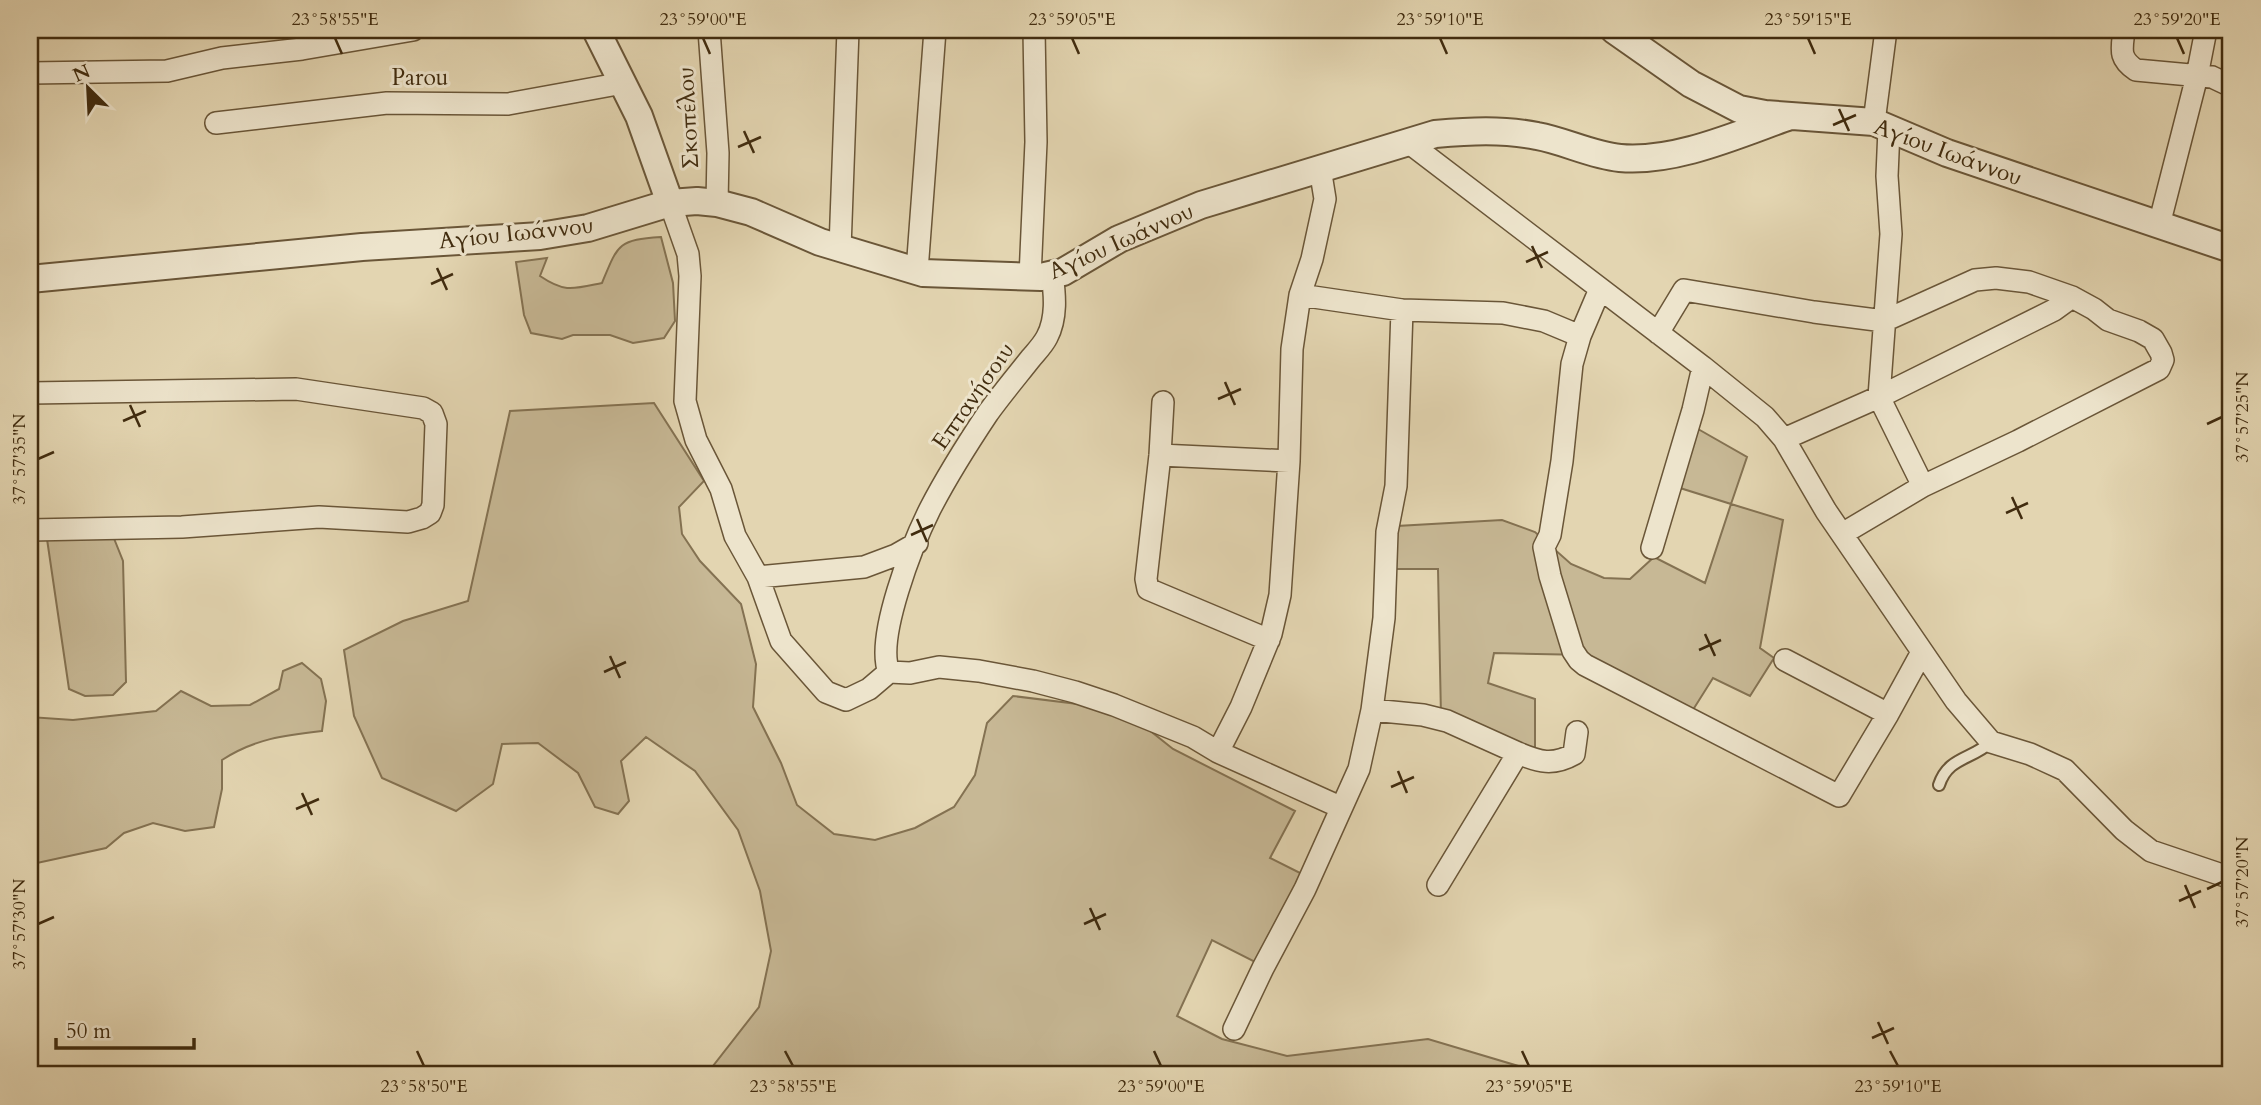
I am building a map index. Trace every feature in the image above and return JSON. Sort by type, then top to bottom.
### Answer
[{"type":"street","points":[[30,73],[167,71],[222,58],[302,49],[413,30]]},
{"type":"street","points":[[597,30],[639,116],[688,254],[690,276],[685,401],[696,440],[721,489],[735,536],[758,577],[781,641],[826,692],[846,700],[869,689],[889,672],[910,673],[939,667],[1033,681],[1114,705],[1194,737],[1218,752],[1340,807]]},
{"type":"street","name":"Σκοπέλου","points":[[709,30],[718,153],[717,203]]},
{"type":"street","points":[[840,248],[848,30]]},
{"type":"street","points":[[917,271],[934,30]]},
{"type":"street","name":"Επτανήσοιυ","points":[[889,672],[885,661],[888,626],[907,565],[930,510],[989,412],[1047,337],[1052,322],[1055,300],[1041,276],[1034,30]]},
{"type":"street","points":[[1614,30],[1691,84],[1720,100],[1739,109],[1790,116]]},
{"type":"street","points":[[1886,30],[1881,126],[1891,234],[1879,397],[1923,486]]},
{"type":"street","points":[[2124,30],[2122,56],[2126,63],[2136,70],[2212,77],[2231,86]]},
{"type":"street","points":[[2159,225],[2206,30]]},
{"type":"street","name":"Parou","points":[[216,123],[387,103],[508,104],[623,83]]},
{"type":"street","name":"Αγίου Ιωάννου","points":[[30,279],[362,247],[540,236],[588,228],[670,203],[697,201],[751,212],[840,248],[917,271],[1041,276],[1063,272],[1119,239],[1162,219],[1435,134],[1509,132],[1537,136],[1619,158],[1650,158],[1716,142],[1790,116],[1881,126],[1947,153],[2231,249]]},
{"type":"street","points":[[1408,142],[1765,417],[1784,439],[1807,482],[1956,701],[1991,742],[2030,754],[2065,770],[2124,830],[2151,851],[2231,878]]},
{"type":"street","points":[[1218,752],[1241,707],[1269,640],[1280,595],[1289,461],[1292,349],[1300,295],[1312,259],[1325,199],[1320,168]]},
{"type":"street","points":[[1658,333],[1684,290],[1884,321],[1975,280],[1996,278],[2029,282],[2072,297],[2108,320],[2153,339],[2163,360],[2159,369],[1923,486],[1842,534]]},
{"type":"street","points":[[1600,289],[1580,337],[1571,374],[1562,461],[1550,536],[1544,547],[1550,576],[1578,660],[1839,796],[1922,652]]},
{"type":"street","points":[[1300,295],[1402,310],[1503,313],[1544,321],[1580,337]]},
{"type":"street","points":[[1784,439],[1879,397],[2054,310],[2072,297]]},
{"type":"street","points":[[1234,1029],[1305,889],[1359,769],[1373,710],[1384,618],[1387,532],[1396,486],[1402,310]]},
{"type":"street","points":[[1652,548],[1703,367]]},
{"type":"street","points":[[30,393],[310,390],[423,408],[432,413],[436,424],[433,505],[430,513],[415,521],[318,517],[182,527],[30,530]]},
{"type":"street","points":[[1163,402],[1146,579],[1148,589],[1269,640]]},
{"type":"street","points":[[1160,455],[1289,461]]},
{"type":"street","points":[[758,577],[864,567],[896,555],[917,543]]},
{"type":"street","points":[[1785,660],[1888,714]]},
{"type":"street","points":[[1373,710],[1423,715],[1447,721],[1541,762],[1561,761],[1574,754],[1577,732]]},
{"type":"street","points":[[1438,885],[1518,753]]},
{"type":"lane","points":[[1939,785],[1949,765],[1979,753],[1991,742]]},
{"type":"shaded area","points":[[661,237],[673,283],[675,321],[664,338],[633,343],[610,335],[573,335],[562,339],[531,333],[524,315],[516,262],[547,258],[540,276],[563,287],[584,287],[602,283],[621,246],[636,240]]},
{"type":"shaded area","points":[[654,403],[704,481],[679,507],[682,534],[700,561],[741,604],[756,664],[753,707],[781,763],[797,805],[834,834],[875,840],[915,828],[954,807],[975,775],[987,723],[1013,696],[1086,705],[1144,726],[1173,749],[1295,811],[1270,858],[1314,880],[1261,965],[1212,940],[1177,1016],[1222,1039],[1287,1056],[1428,1039],[1525,1068],[1532,1075],[706,1075],[759,1007],[771,951],[760,891],[738,830],[695,771],[646,737],[621,761],[629,801],[618,814],[595,807],[578,773],[538,743],[502,744],[493,784],[456,811],[382,778],[354,716],[344,650],[403,621],[468,601],[510,411]]},
{"type":"shaded area","points":[[1698,429],[1747,457],[1731,504],[1680,488]]},
{"type":"shaded area","points":[[1731,504],[1783,520],[1760,648],[1774,658],[1750,696],[1713,678],[1691,713],[1588,655],[1494,653],[1488,683],[1535,699],[1535,756],[1441,716],[1438,569],[1391,569],[1397,526],[1502,520],[1535,532],[1571,564],[1604,578],[1630,579],[1654,557],[1705,583]]},
{"type":"shaded area","points":[[111,531],[123,561],[126,682],[113,695],[85,696],[69,689],[47,539]]},
{"type":"shaded area","points":[[302,663],[321,679],[326,701],[322,731],[283,736],[258,743],[222,760],[222,789],[214,827],[185,831],[153,823],[124,833],[106,848],[37,863],[30,862],[30,717],[73,720],[156,711],[181,691],[211,706],[250,705],[279,689],[283,671]]}]
